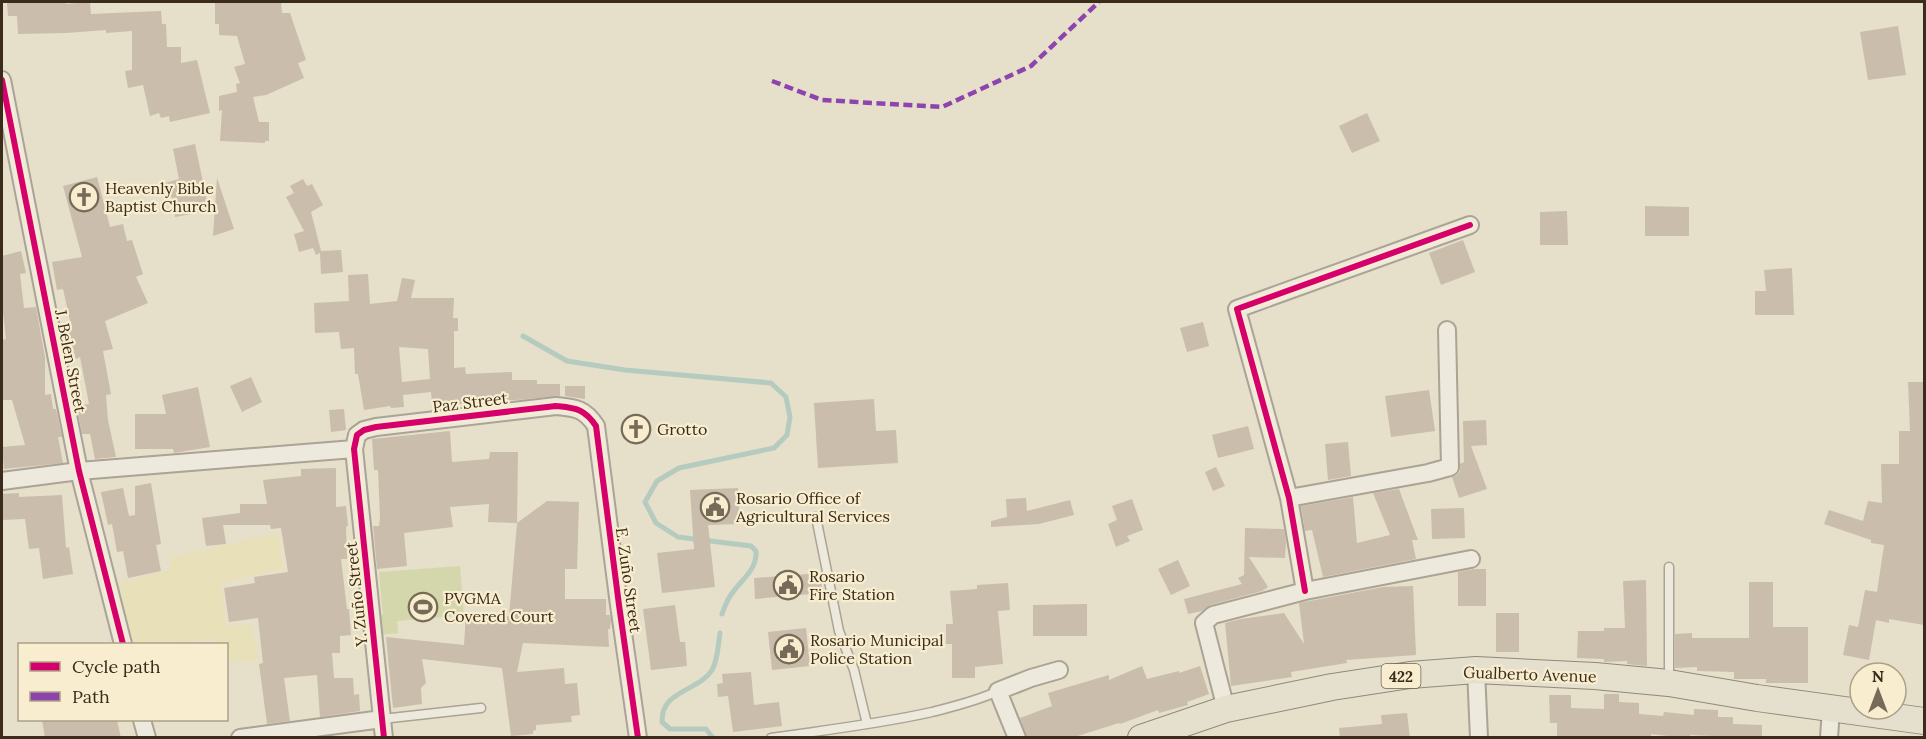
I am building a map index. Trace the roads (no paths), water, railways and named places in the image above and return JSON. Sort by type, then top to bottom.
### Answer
[{"type":"main road","name":"Gualberto Avenue","points":[[1141,738],[1226,710],[1368,681],[1476,670],[1595,676],[1669,683],[1924,722]]},
{"type":"street","name":"J. Belen Street","points":[[2,80],[3,102],[79,471],[122,643]]},
{"type":"street","points":[[1305,591],[1288,498],[1237,309],[1470,225]]},
{"type":"street","points":[[1288,498],[1450,467],[1447,330]]},
{"type":"street","name":"Paz Street","points":[[354,449],[357,435],[364,430],[556,406],[581,410],[596,426]]},
{"type":"street","name":"E. Zuño Street","points":[[596,426],[638,738]]},
{"type":"street","points":[[2,481],[79,471],[354,449]]},
{"type":"street","name":"Y. Zuño Street","points":[[354,449],[384,738]]},
{"type":"street","points":[[1226,710],[1204,623],[1214,615],[1305,591],[1471,559]]},
{"type":"street","points":[[1017,738],[998,691],[1059,670]]},
{"type":"street","points":[[1476,670],[1479,738]]},
{"type":"street","points":[[1828,738],[1831,708]]},
{"type":"street","points":[[240,738],[382,719]]},
{"type":"street","points":[[142,721],[147,738]]},
{"type":"lane","points":[[816,517],[839,631],[854,670],[867,724]]},
{"type":"lane","points":[[1669,567],[1669,683]]},
{"type":"lane","points":[[771,738],[867,724],[979,700],[998,691]]},
{"type":"lane","points":[[382,719],[481,708]]},
{"type":"waterway","points":[[523,336],[567,361],[625,370],[771,383],[786,397],[790,417],[787,435],[774,448],[679,468],[657,481],[645,502],[656,523],[678,537],[751,546],[756,551],[752,569],[729,597],[722,614]]},
{"type":"waterway","points":[[713,738],[706,729],[670,729],[662,722],[663,711],[667,703],[698,683],[712,670],[717,657],[720,633]]},
{"type":"place","name":"Heavenly Bible Baptist Church","points":[[84,197]]},
{"type":"place","name":"Grotto","points":[[636,429]]},
{"type":"place","name":"Rosario Office of Agricultural Services","points":[[715,507]]},
{"type":"place","name":"Rosario Fire Station","points":[[788,585]]},
{"type":"place","name":"PVGMA Covered Court","points":[[423,607]]},
{"type":"place","name":"Rosario Municipal Police Station","points":[[789,649]]}]
